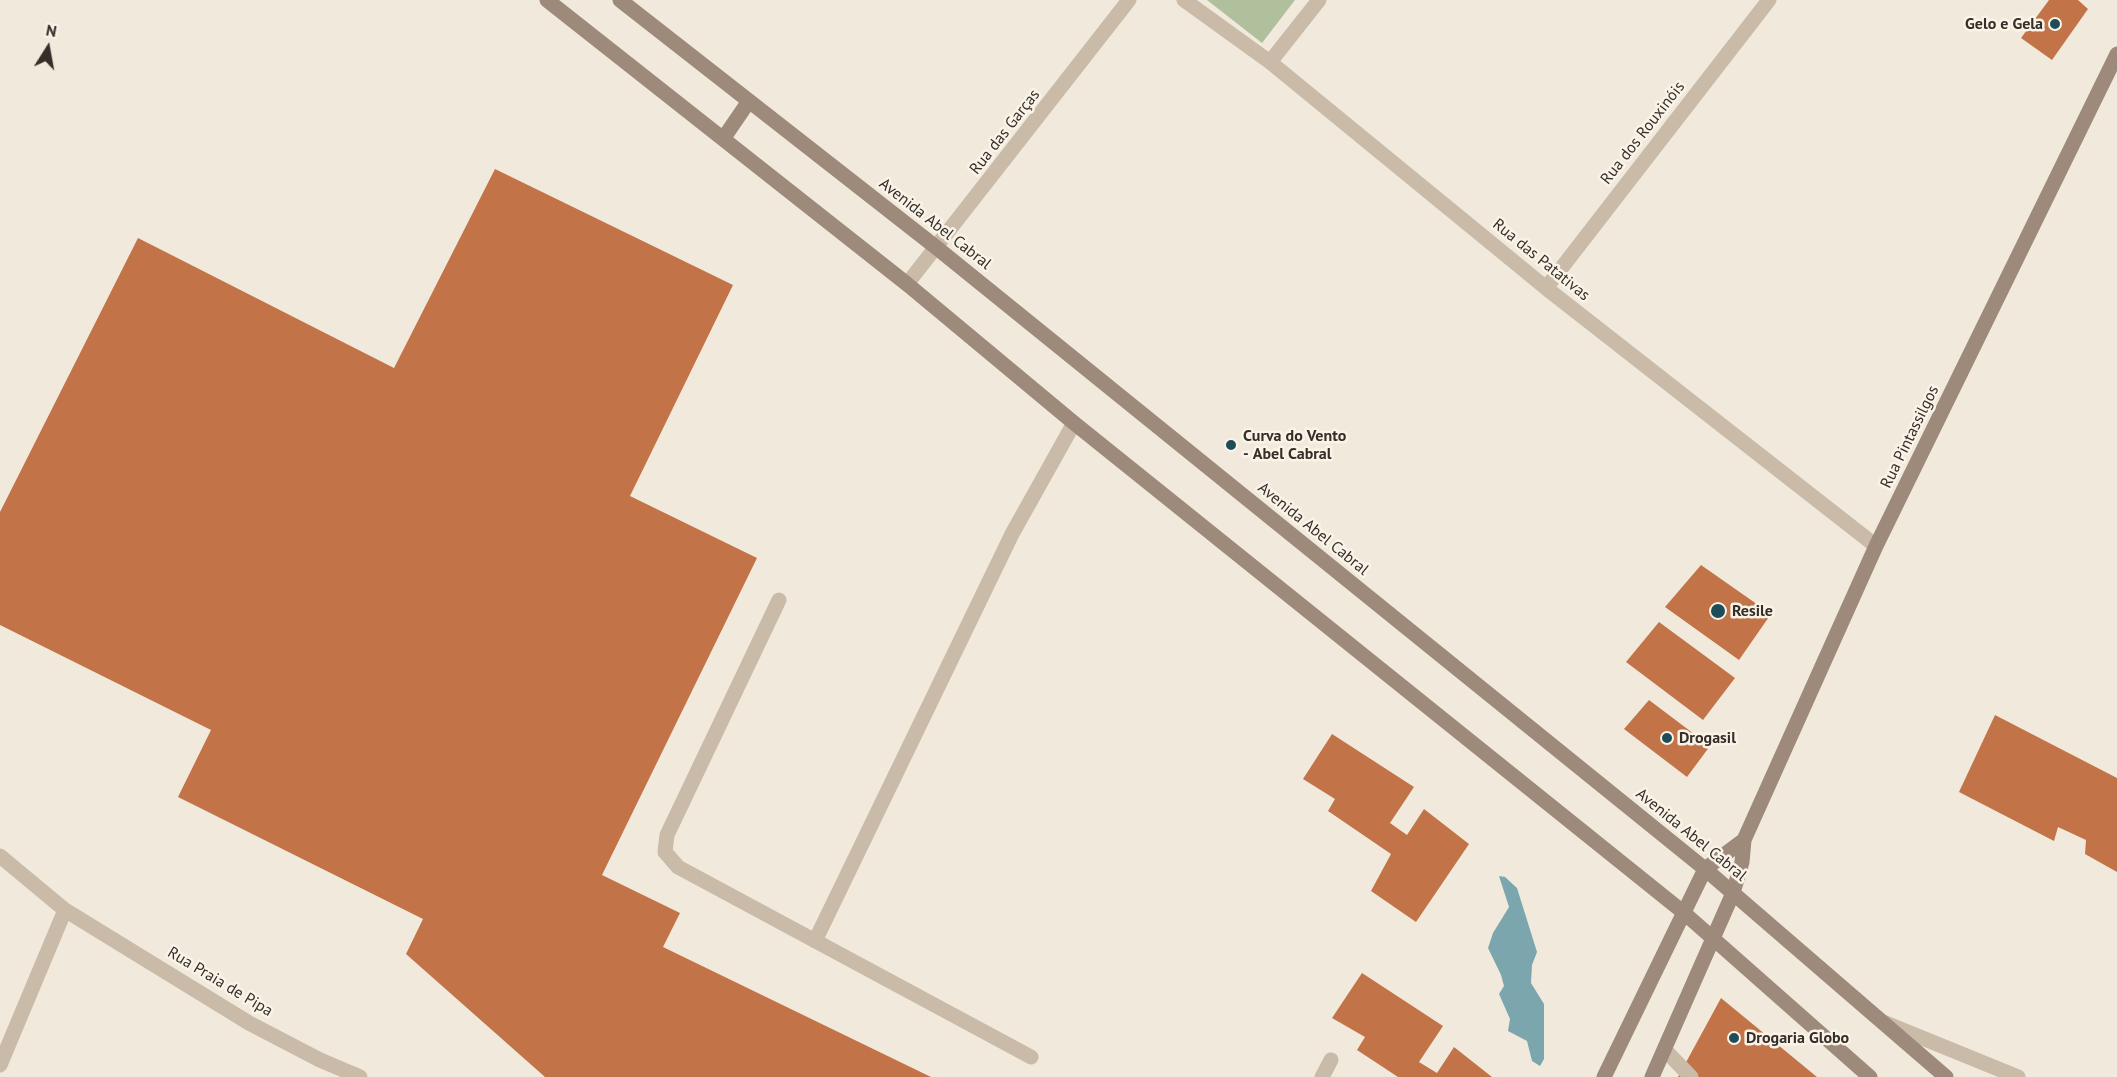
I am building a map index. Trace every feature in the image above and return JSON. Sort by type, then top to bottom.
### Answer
[{"type":"main road","points":[[547,0],[907,284],[1074,423],[1683,912],[1870,1077]]},
{"type":"main road","name":"Avenida Abel Cabral","points":[[620,0],[937,248],[1706,869],[1946,1077]]},
{"type":"main road","name":"Rua Pintassilgos","points":[[1652,1077],[1712,936],[1733,893],[1742,862],[1744,840],[1876,546],[2117,54]]},
{"type":"main road","points":[[723,139],[749,101]]},
{"type":"main road","name":"Rua Pintassilgos","points":[[1706,869],[1744,840]]},
{"type":"main road","points":[[1605,1077],[1683,912],[1706,869]]},
{"type":"street","name":"Rua das Garças","points":[[907,284],[1129,0]]},
{"type":"street","name":"Rua das Patativas","points":[[1184,0],[1270,62],[1546,288],[1876,546]]},
{"type":"street","points":[[1270,62],[1319,0]]},
{"type":"street","name":"Rua dos Rouxinóis","points":[[1546,288],[1769,0]]},
{"type":"street","points":[[815,941],[1012,534],[1074,423]]},
{"type":"street","points":[[779,600],[668,834],[665,852],[678,867],[1030,1057]]},
{"type":"street","name":"Rua Praia de Pipa","points":[[0,856],[65,910],[249,1023],[320,1060],[360,1077]]},
{"type":"street","points":[[0,1065],[65,910]]},
{"type":"street","points":[[1880,1021],[2018,1077]]},
{"type":"street","points":[[1665,1050],[1691,1077]]},
{"type":"street","points":[[1322,1077],[1331,1060]]},
{"type":"green space","points":[[1207,0],[1295,0],[1262,43]]},
{"type":"water","points":[[1499,876],[1505,877],[1517,888],[1537,952],[1532,965],[1531,983],[1544,1004],[1544,1059],[1540,1066],[1532,1061],[1527,1041],[1508,1031],[1510,1019],[1499,994],[1504,986],[1488,948],[1493,933],[1509,907]]},
{"type":"building","name":"Gelo e Gela","points":[[2049,0],[2078,0],[2088,9],[2052,60],[2021,38]]},
{"type":"building","points":[[495,169],[733,285],[630,496],[757,558],[602,875],[680,913],[663,947],[931,1077],[545,1077],[406,954],[423,919],[178,797],[211,730],[0,625],[0,512],[138,238],[394,368]]},
{"type":"building","name":"Resile","points":[[1701,565],[1771,614],[1739,660],[1665,607]]},
{"type":"building","points":[[1659,622],[1735,678],[1703,720],[1626,662]]},
{"type":"building","name":"Drogasil","points":[[1649,700],[1710,746],[1687,777],[1624,729]]},
{"type":"building","points":[[1995,715],[2117,778],[2117,872],[2085,854],[2086,840],[2058,827],[2054,841],[1959,792]]},
{"type":"building","points":[[1332,734],[1414,787],[1390,823],[1407,835],[1424,809],[1469,844],[1416,922],[1371,891],[1391,854],[1328,811],[1335,799],[1303,779]]},
{"type":"building","points":[[1362,973],[1443,1026],[1419,1062],[1437,1073],[1454,1047],[1492,1077],[1398,1077],[1357,1050],[1365,1037],[1332,1018]]},
{"type":"building","name":"Drogaria Globo","points":[[1721,998],[1817,1077],[1678,1077]]},
{"type":"place","name":"Gelo e Gela","points":[[2055,24]]},
{"type":"place","name":"Curva do Vento - Abel Cabral","points":[[1231,445]]},
{"type":"place","name":"Resile","points":[[1718,611]]},
{"type":"place","name":"Drogasil","points":[[1667,738]]},
{"type":"place","name":"Drogaria Globo","points":[[1734,1038]]}]
